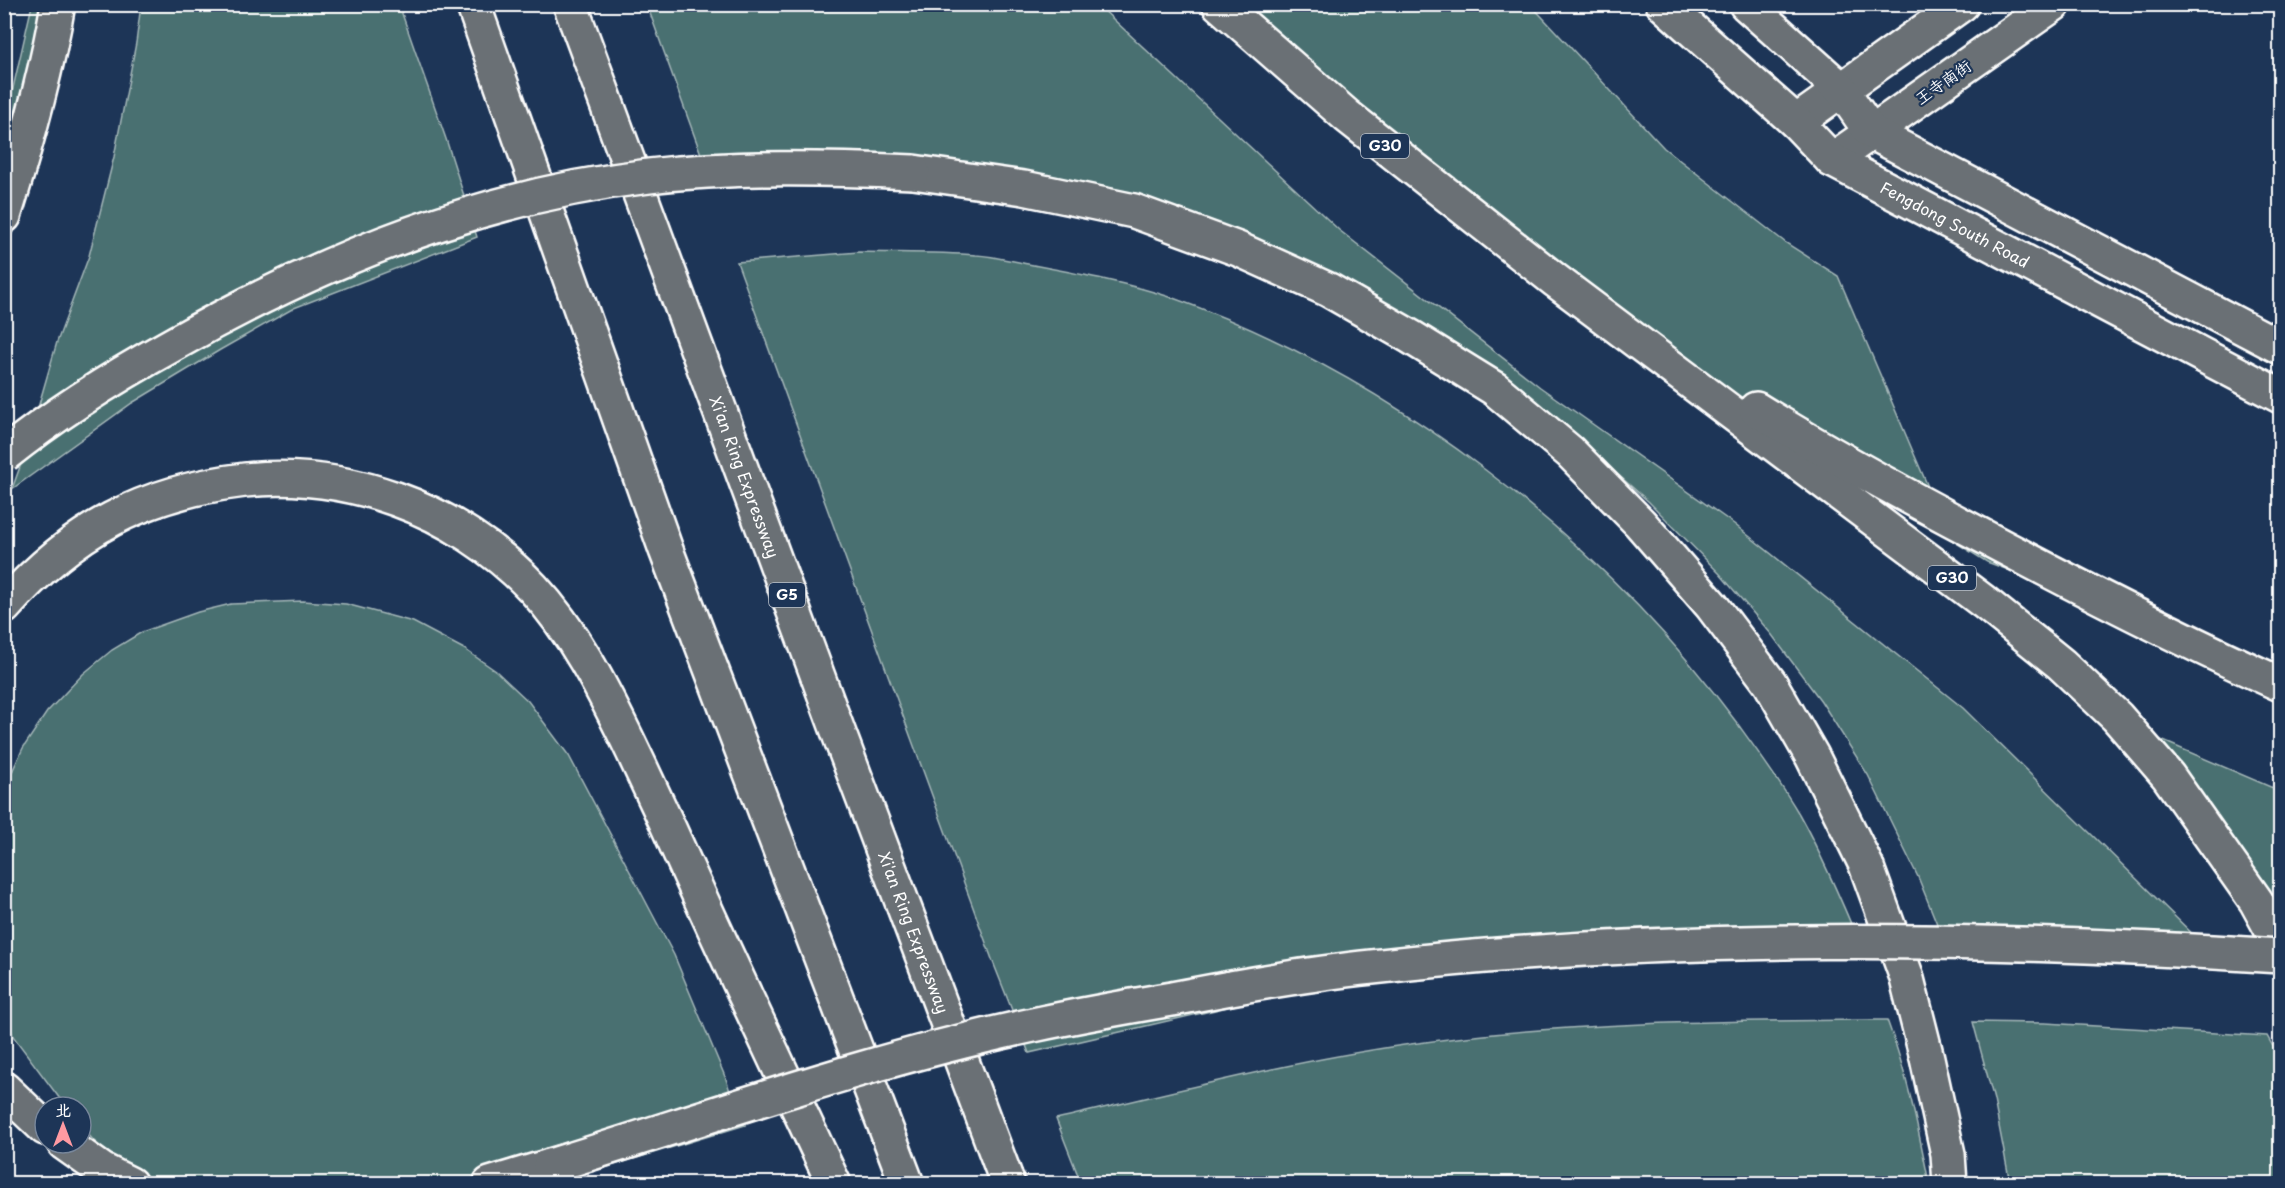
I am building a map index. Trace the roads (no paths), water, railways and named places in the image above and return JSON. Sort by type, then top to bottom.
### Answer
[{"type":"main road","points":[[4,216],[27,142],[58,4]]},
{"type":"main road","points":[[473,4],[666,550],[907,1184]]},
{"type":"main road","name":"Xi'an Ring Expressway","points":[[570,4],[842,742],[1008,1184]]},
{"type":"main road","name":"G30","points":[[1219,4],[1347,116],[1555,280],[1984,602],[2061,664],[2117,717],[2168,776],[2256,901],[2280,945]]},
{"type":"main road","name":"Fengdong South Road","points":[[1663,4],[1796,122],[1832,160],[2280,396]]},
{"type":"main road","points":[[1746,4],[1841,89],[1871,132],[2280,347]]},
{"type":"main road","points":[[1796,122],[1962,4]]},
{"type":"main road","name":"王寺南街","points":[[1832,160],[2054,4]]},
{"type":"main road","points":[[4,455],[27,437],[131,368],[237,308],[358,253],[470,213],[573,188],[647,176],[720,169],[824,168],[912,172],[1024,188],[1134,211],[1238,249],[1329,290],[1412,337],[1495,389],[1570,452],[1640,523],[1712,606],[1770,683],[1812,756],[1866,865],[1906,975],[1943,1132],[1950,1184]]},
{"type":"main road","points":[[1555,280],[1773,419],[1925,505],[2073,584],[2280,684]]},
{"type":"main road","points":[[4,607],[53,558],[99,525],[147,502],[206,485],[262,479],[316,480],[358,488],[419,507],[465,532],[500,558],[533,588],[564,626],[586,660],[655,796],[834,1184]]},
{"type":"main road","points":[[490,1184],[903,1057],[1032,1025],[1250,984],[1372,967],[1655,945],[1806,941],[2096,946],[2280,956]]},
{"type":"main road","points":[[4,1089],[33,1117]]},
{"type":"main road","points":[[81,1155],[102,1170],[130,1184]]}]
